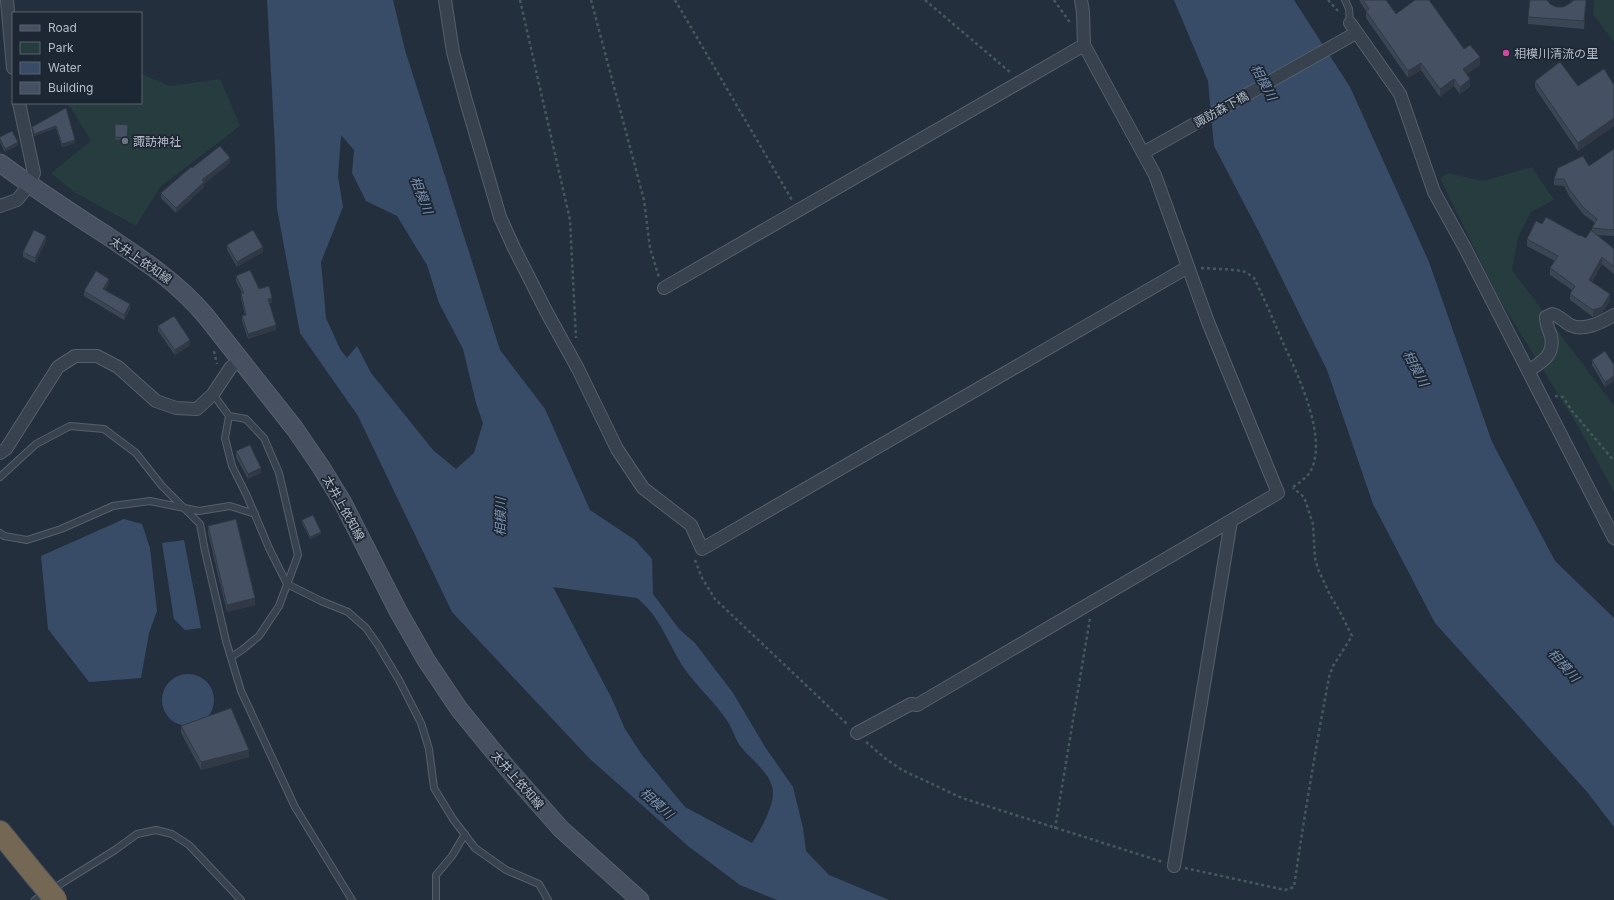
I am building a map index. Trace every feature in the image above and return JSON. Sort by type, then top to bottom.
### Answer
[{"type":"highway","points":[[0,832],[56,900]]},
{"type":"main road","name":"太井上依知線","points":[[0,163],[29,185],[168,278],[190,297],[295,429],[321,467],[343,503],[398,611],[426,660],[459,709],[508,769],[561,829],[640,900]]},
{"type":"street","points":[[6,0],[12,58]]},
{"type":"street","points":[[445,0],[453,52],[466,101],[500,217],[514,248],[578,369],[617,450],[643,488],[690,525],[702,549],[1188,267]]},
{"type":"street","points":[[856,733],[911,704],[916,705],[1278,494],[1208,322],[1155,175],[1084,45],[1081,0]]},
{"type":"street","points":[[1352,31],[1400,94],[1434,192],[1614,538]]},
{"type":"street","name":"諏訪森下橋","points":[[1143,153],[1352,31]]},
{"type":"street","points":[[664,288],[1084,45]]},
{"type":"street","points":[[0,206],[17,200],[29,185],[34,173],[19,104]]},
{"type":"street","points":[[1528,371],[1544,361],[1550,353],[1552,345],[1546,325],[1546,318],[1552,314],[1558,315],[1570,325],[1578,328],[1587,327],[1614,315]]},
{"type":"street","points":[[0,453],[6,450],[58,367],[75,356],[97,356],[118,367],[156,401],[176,408],[197,408],[213,394],[231,367],[241,360]]},
{"type":"street","points":[[1174,866],[1231,521]]},
{"type":"lane","points":[[1345,0],[1349,9],[1352,31]]},
{"type":"lane","points":[[213,394],[229,416],[246,419],[264,438],[280,473],[298,555],[279,606],[259,636],[231,657]]},
{"type":"lane","points":[[229,416],[225,438],[230,459],[269,548],[287,584],[321,601],[348,612],[366,628],[399,680],[421,723],[429,749],[434,788],[475,848],[506,870],[539,884],[548,900]]},
{"type":"lane","points":[[0,477],[36,444],[70,426],[104,429],[136,453],[162,486],[200,524],[205,551],[231,657],[241,691],[295,807],[352,900]]},
{"type":"lane","points":[[0,533],[4,536],[27,540],[61,529],[113,506],[150,501],[199,511],[230,506],[255,514]]},
{"type":"lane","points":[[35,900],[115,850],[137,834],[156,830],[172,834],[189,846],[240,900]]},
{"type":"lane","points":[[436,900],[436,875],[452,856],[465,834]]},
{"type":"path","points":[[520,0],[570,220],[576,339]]},
{"type":"path","points":[[591,0],[644,200],[650,248],[664,288]]},
{"type":"path","points":[[675,0],[798,210]]},
{"type":"path","points":[[925,0],[1021,82]]},
{"type":"path","points":[[1188,267],[1236,270],[1246,272],[1254,278],[1300,379],[1314,425],[1316,439],[1312,464],[1308,474],[1293,488],[1278,494]]},
{"type":"path","points":[[212,346],[217,364]]},
{"type":"path","points":[[1540,394],[1563,397],[1572,411],[1614,461]]},
{"type":"path","points":[[694,558],[702,578],[715,599],[856,733],[886,759],[902,770],[962,798],[1055,829],[1174,866],[1285,890],[1294,887],[1302,830],[1329,677],[1333,666],[1352,636],[1318,569],[1314,554],[1313,524],[1304,496],[1293,488]]},
{"type":"path","points":[[1055,829],[1092,602]]},
{"type":"green space","points":[[1594,0],[1614,0],[1614,42],[1593,14]]},
{"type":"green space","points":[[142,74],[170,86],[220,79],[240,126],[160,187],[136,226],[74,192],[51,173],[91,141],[71,108],[66,104],[142,104]]},
{"type":"green space","points":[[1532,167],[1554,200],[1531,212],[1518,237],[1512,270],[1614,406],[1614,492],[1579,428],[1498,297],[1440,178],[1448,173],[1483,181]]},
{"type":"water","name":"相模川","points":[[267,0],[393,0],[405,50],[500,350],[545,409],[590,510],[635,540],[652,559],[653,594],[679,629],[695,643],[733,693],[765,747],[793,787],[803,828],[806,851],[829,875],[889,900],[777,900],[740,885],[688,846],[590,759],[452,612],[358,416],[300,333],[277,208]],"holes":[[[341,135],[354,150],[352,173],[366,201],[397,216],[427,265],[439,303],[463,349],[476,403],[483,423],[474,453],[456,469],[433,450],[371,373],[357,346],[347,358],[340,349],[326,318],[321,262],[343,207],[338,177]],[[553,587],[637,598],[652,614],[664,631],[684,668],[723,715],[741,747],[766,774],[772,786],[773,793],[771,805],[762,826],[752,843],[685,807],[642,755],[625,729],[612,699]]]},
{"type":"water","name":"相模川","points":[[1174,0],[1294,0],[1350,87],[1429,262],[1492,442],[1555,561],[1614,618],[1614,827],[1588,793],[1435,623],[1373,504],[1327,370],[1260,234],[1214,146],[1208,81]]},
{"type":"water","points":[[124,519],[142,524],[150,548],[157,611],[149,633],[141,678],[89,682],[48,629],[41,556]]},
{"type":"water","points":[[184,540],[201,628],[185,630],[174,619],[162,543]]},
{"type":"water","points":[[183,674],[193,674],[207,681],[214,695],[214,705],[207,719],[193,726],[183,726],[173,722],[166,715],[162,705],[162,695],[166,685],[173,678]]},
{"type":"building","points":[[1363,0],[1386,0],[1396,14],[1415,0],[1429,0],[1464,49],[1470,45],[1480,57],[1463,69],[1470,79],[1460,87],[1454,79],[1440,89],[1421,63],[1408,71],[1366,11],[1369,9]]},
{"type":"building","points":[[1530,0],[1547,0],[1550,4],[1556,7],[1563,7],[1574,0],[1586,0],[1584,21],[1528,17]]},
{"type":"building","points":[[1560,62],[1578,86],[1604,69],[1614,85],[1614,118],[1578,143],[1535,81]]},
{"type":"building","points":[[66,108],[75,140],[62,144],[56,126],[34,134],[32,127]]},
{"type":"building","points":[[115,124],[128,125],[127,138],[115,137]]},
{"type":"building","points":[[12,131],[18,142],[5,149],[0,137]]},
{"type":"building","points":[[220,146],[230,158],[202,180],[204,182],[176,208],[161,193],[191,167],[192,168]]},
{"type":"building","points":[[1614,149],[1614,230],[1592,228],[1597,219],[1583,207],[1569,189],[1564,179],[1554,179],[1558,168],[1583,156],[1589,166]]},
{"type":"building","points":[[1546,217],[1586,238],[1591,230],[1614,249],[1614,267],[1602,257],[1589,280],[1610,294],[1602,307],[1593,310],[1570,294],[1575,286],[1550,268],[1558,256],[1527,239],[1536,221],[1542,224]]},
{"type":"building","points":[[34,230],[46,236],[35,258],[23,252]]},
{"type":"building","points":[[253,230],[263,247],[237,262],[227,245]]},
{"type":"building","points":[[250,270],[259,289],[269,286],[272,298],[268,299],[276,325],[248,334],[242,316],[246,315],[241,293],[244,293],[236,276]]},
{"type":"building","points":[[96,271],[109,279],[103,289],[130,304],[124,315],[84,291]]},
{"type":"building","points":[[174,316],[190,340],[175,350],[158,326]]},
{"type":"building","points":[[1605,351],[1614,365],[1614,376],[1605,382],[1592,360]]},
{"type":"building","points":[[250,445],[261,468],[248,474],[236,451]]},
{"type":"building","points":[[313,515],[321,532],[310,537],[302,520]]},
{"type":"building","points":[[236,519],[255,598],[227,605],[208,526]]},
{"type":"building","points":[[231,708],[249,750],[201,762],[181,726]]},
{"type":"place","name":"相模川清流の里","points":[[1506,53]]},
{"type":"place","name":"諏訪神社","points":[[125,141]]}]
